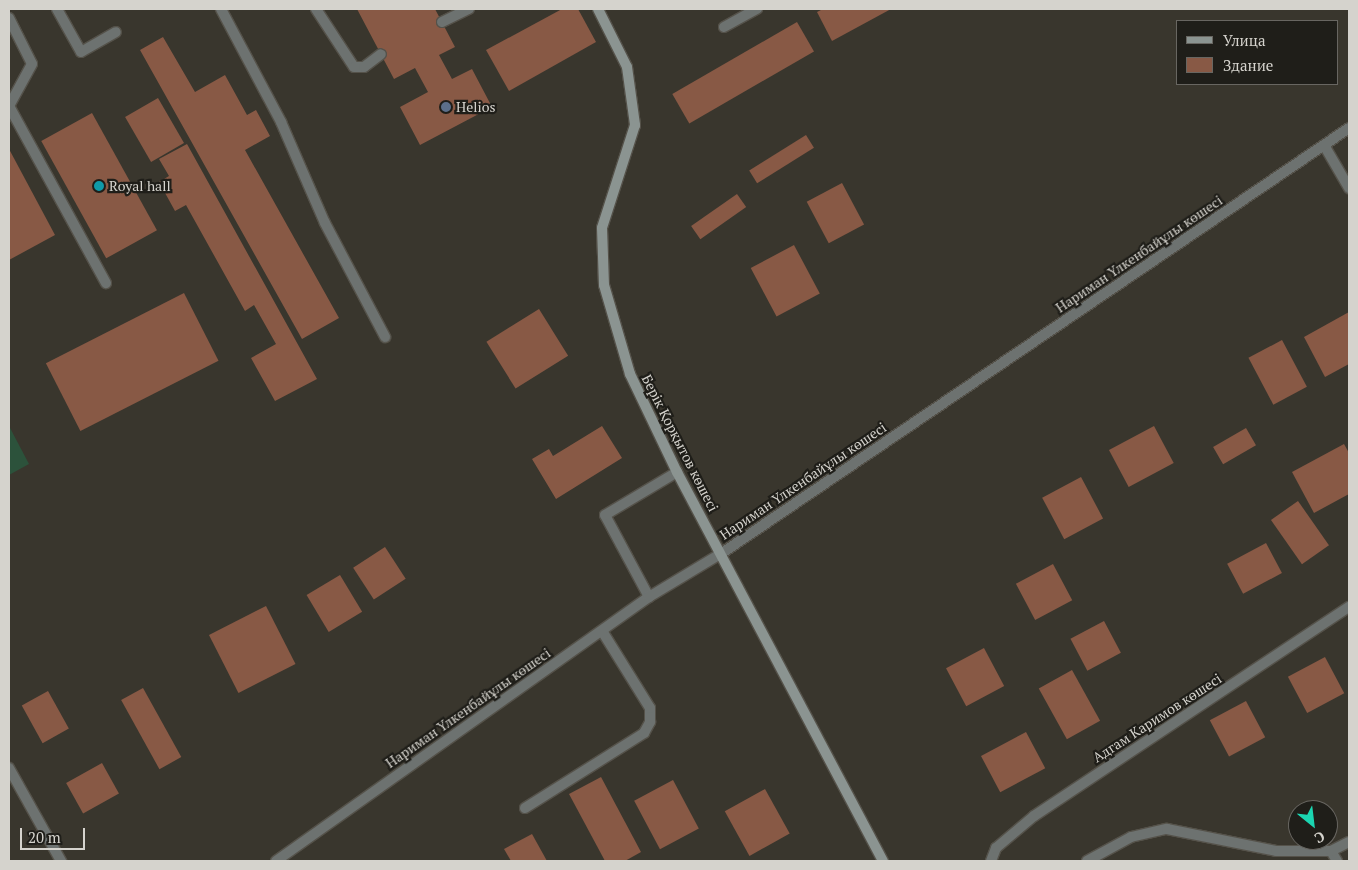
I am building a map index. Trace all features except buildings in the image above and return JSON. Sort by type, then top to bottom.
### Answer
[{"type":"street","points":[[58,9],[80,52],[116,32]]},
{"type":"street","points":[[221,9],[281,122],[326,223],[385,337]]},
{"type":"street","points":[[316,9],[354,67],[364,67],[381,54]]},
{"type":"street","points":[[442,22],[469,9]]},
{"type":"street","name":"Берік Қорқытов көшесі","points":[[598,9],[627,67],[634,126],[602,228],[604,284],[630,374],[678,472],[884,861]]},
{"type":"street","points":[[724,27],[757,9]]},
{"type":"street","points":[[9,18],[32,64],[9,106],[106,283]]},
{"type":"street","name":"Нариман Үлкенбайұлы көшесі","points":[[276,861],[649,597],[722,553],[1349,128]]},
{"type":"street","points":[[1324,145],[1349,188]]},
{"type":"street","points":[[649,597],[606,515],[678,472]]},
{"type":"street","name":"Адгам Каримов көшесі","points":[[991,861],[996,848],[1034,816],[1349,607]]},
{"type":"street","points":[[525,808],[644,733],[650,722],[650,708],[602,631]]},
{"type":"street","points":[[9,768],[61,861]]},
{"type":"street","points":[[1087,861],[1131,837],[1167,829],[1276,851],[1331,851],[1349,842]]},
{"type":"street","points":[[1331,851],[1337,861]]},
{"type":"green space","points":[[9,426],[29,464],[9,475]]},
{"type":"place","name":"Helios","points":[[446,107]]},
{"type":"place","name":"Royal hall","points":[[99,186]]}]
